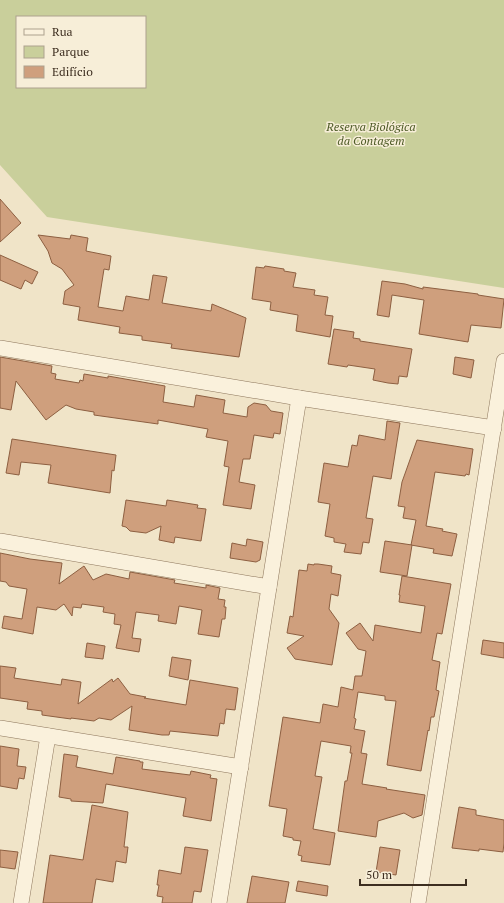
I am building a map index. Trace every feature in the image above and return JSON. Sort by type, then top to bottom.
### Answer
[{"type":"street","points":[[0,348],[299,398],[494,428]]},
{"type":"street","points":[[418,903],[504,361]]},
{"type":"street","points":[[219,903],[242,767],[299,398]]},
{"type":"street","points":[[0,541],[269,587]]},
{"type":"street","points":[[0,728],[242,767]]},
{"type":"street","points":[[21,903],[48,736]]},
{"type":"green space","name":"Reserva Biológica da Contagem","points":[[0,0],[504,0],[504,288],[47,217],[0,165]]},
{"type":"building","points":[[0,199],[21,223],[0,242]]},
{"type":"building","points":[[38,235],[70,239],[71,235],[88,238],[86,251],[111,256],[109,270],[104,269],[98,307],[123,311],[126,296],[149,300],[153,275],[167,277],[162,303],[211,311],[212,304],[246,318],[239,357],[171,348],[172,344],[142,340],[142,336],[119,333],[120,327],[78,320],[80,307],[63,304],[65,291],[74,285],[62,269],[52,263],[48,251]]},
{"type":"building","points":[[0,255],[38,272],[32,284],[25,280],[21,289],[0,280]]},
{"type":"building","points":[[265,266],[284,269],[284,271],[296,273],[293,287],[315,290],[314,295],[328,297],[325,315],[333,316],[330,337],[296,331],[298,315],[270,310],[271,302],[252,299],[256,267],[264,268]]},
{"type":"building","points":[[382,281],[405,284],[423,289],[423,287],[504,299],[501,328],[471,325],[468,342],[419,334],[424,300],[392,295],[389,317],[377,315]]},
{"type":"building","points":[[334,329],[354,332],[353,338],[360,339],[360,341],[412,349],[407,377],[399,376],[398,384],[388,383],[373,380],[375,369],[328,364]]},
{"type":"building","points":[[0,357],[52,366],[51,373],[56,374],[55,379],[79,383],[80,380],[83,381],[84,374],[108,378],[108,376],[165,386],[163,402],[194,407],[196,395],[225,400],[223,413],[247,417],[248,407],[254,403],[266,405],[271,411],[283,413],[280,434],[274,433],[273,438],[254,435],[250,459],[243,459],[239,482],[255,485],[251,509],[223,505],[229,467],[224,466],[228,441],[206,437],[208,429],[158,420],[158,424],[94,415],[94,412],[76,409],[66,405],[46,420],[16,381],[11,410],[0,408]]},
{"type":"building","points":[[455,357],[474,360],[471,378],[453,374]]},
{"type":"building","points":[[387,421],[400,423],[391,479],[373,476],[366,518],[373,519],[369,543],[363,542],[361,554],[344,552],[346,544],[334,542],[334,538],[325,536],[330,504],[318,502],[324,463],[348,467],[352,445],[357,446],[359,435],[385,440]]},
{"type":"building","points":[[12,439],[116,455],[114,471],[112,470],[110,493],[48,483],[51,465],[21,462],[19,475],[6,473]]},
{"type":"building","points":[[417,440],[473,449],[469,475],[466,474],[465,476],[435,472],[426,526],[443,529],[442,531],[457,534],[452,556],[433,553],[434,549],[411,545],[416,520],[403,518],[405,507],[398,506],[402,482]]},
{"type":"building","points":[[126,500],[166,506],[167,500],[198,505],[197,508],[206,509],[201,541],[175,537],[174,543],[159,540],[161,526],[146,533],[130,531],[126,527],[122,526]]},
{"type":"building","points":[[247,539],[263,542],[260,560],[256,562],[230,558],[232,543],[246,546]]},
{"type":"building","points":[[385,541],[412,545],[407,576],[380,572]]},
{"type":"building","points":[[0,553],[62,563],[59,584],[84,566],[93,580],[106,574],[129,579],[130,572],[175,580],[174,583],[206,588],[206,585],[220,588],[218,599],[225,600],[224,607],[226,607],[225,619],[222,619],[219,637],[198,634],[202,610],[179,606],[176,624],[158,621],[159,615],[136,612],[132,638],[141,639],[139,652],[116,648],[121,625],[114,624],[115,614],[103,612],[104,607],[82,604],[81,608],[73,607],[72,616],[64,604],[56,610],[37,607],[33,634],[2,628],[4,616],[22,619],[27,589],[9,586],[6,582],[0,581]]},
{"type":"building","points":[[308,564],[332,566],[331,573],[341,575],[338,596],[331,594],[329,609],[339,623],[332,665],[295,659],[287,648],[304,636],[287,633],[290,616],[293,617],[299,570],[307,571]]},
{"type":"building","points":[[402,576],[451,584],[442,634],[437,633],[432,660],[440,662],[436,690],[439,691],[434,717],[431,717],[429,731],[428,730],[421,771],[387,765],[396,701],[385,700],[385,696],[358,692],[354,729],[365,731],[361,753],[367,754],[362,784],[425,795],[422,815],[413,818],[404,813],[378,821],[376,837],[338,831],[345,781],[347,781],[352,753],[350,753],[351,746],[321,741],[315,776],[322,777],[313,829],[335,833],[330,865],[301,861],[302,856],[298,855],[301,841],[283,836],[287,809],[269,806],[283,717],[320,723],[323,704],[338,707],[341,687],[353,690],[355,676],[362,676],[366,651],[358,649],[346,633],[360,623],[373,641],[375,625],[421,633],[425,606],[399,602]]},
{"type":"building","points":[[483,640],[504,643],[504,658],[481,654]]},
{"type":"building","points":[[87,643],[105,646],[103,659],[85,657]]},
{"type":"building","points":[[172,657],[191,660],[188,680],[169,676]]},
{"type":"building","points":[[0,666],[16,668],[14,678],[61,685],[62,679],[81,682],[78,704],[112,679],[113,682],[118,678],[130,694],[146,697],[144,698],[186,705],[190,680],[238,688],[235,710],[226,709],[224,724],[220,723],[218,736],[170,731],[169,735],[162,735],[129,730],[132,706],[111,720],[99,718],[94,721],[42,715],[42,711],[27,709],[28,702],[0,698]]},
{"type":"building","points":[[0,746],[19,749],[17,766],[26,767],[24,779],[19,778],[17,789],[0,786]]},
{"type":"building","points":[[64,754],[78,756],[76,767],[113,774],[116,757],[143,762],[142,769],[190,775],[191,771],[211,775],[210,778],[217,779],[211,821],[183,816],[186,798],[106,784],[103,803],[71,801],[71,799],[59,797]]},
{"type":"building","points":[[92,805],[128,812],[124,847],[128,847],[126,863],[116,861],[113,882],[96,879],[92,903],[43,903],[50,855],[83,860]]},
{"type":"building","points":[[459,807],[476,810],[476,815],[504,820],[503,852],[452,848]]},
{"type":"building","points":[[185,847],[208,850],[201,892],[194,891],[192,903],[162,903],[163,897],[157,896],[159,870],[181,874]]},
{"type":"building","points":[[380,847],[400,850],[396,875],[376,872]]},
{"type":"building","points":[[0,850],[18,852],[15,869],[0,867]]},
{"type":"building","points":[[252,876],[289,882],[285,903],[247,903]]},
{"type":"building","points":[[298,881],[328,886],[327,896],[296,891]]}]
